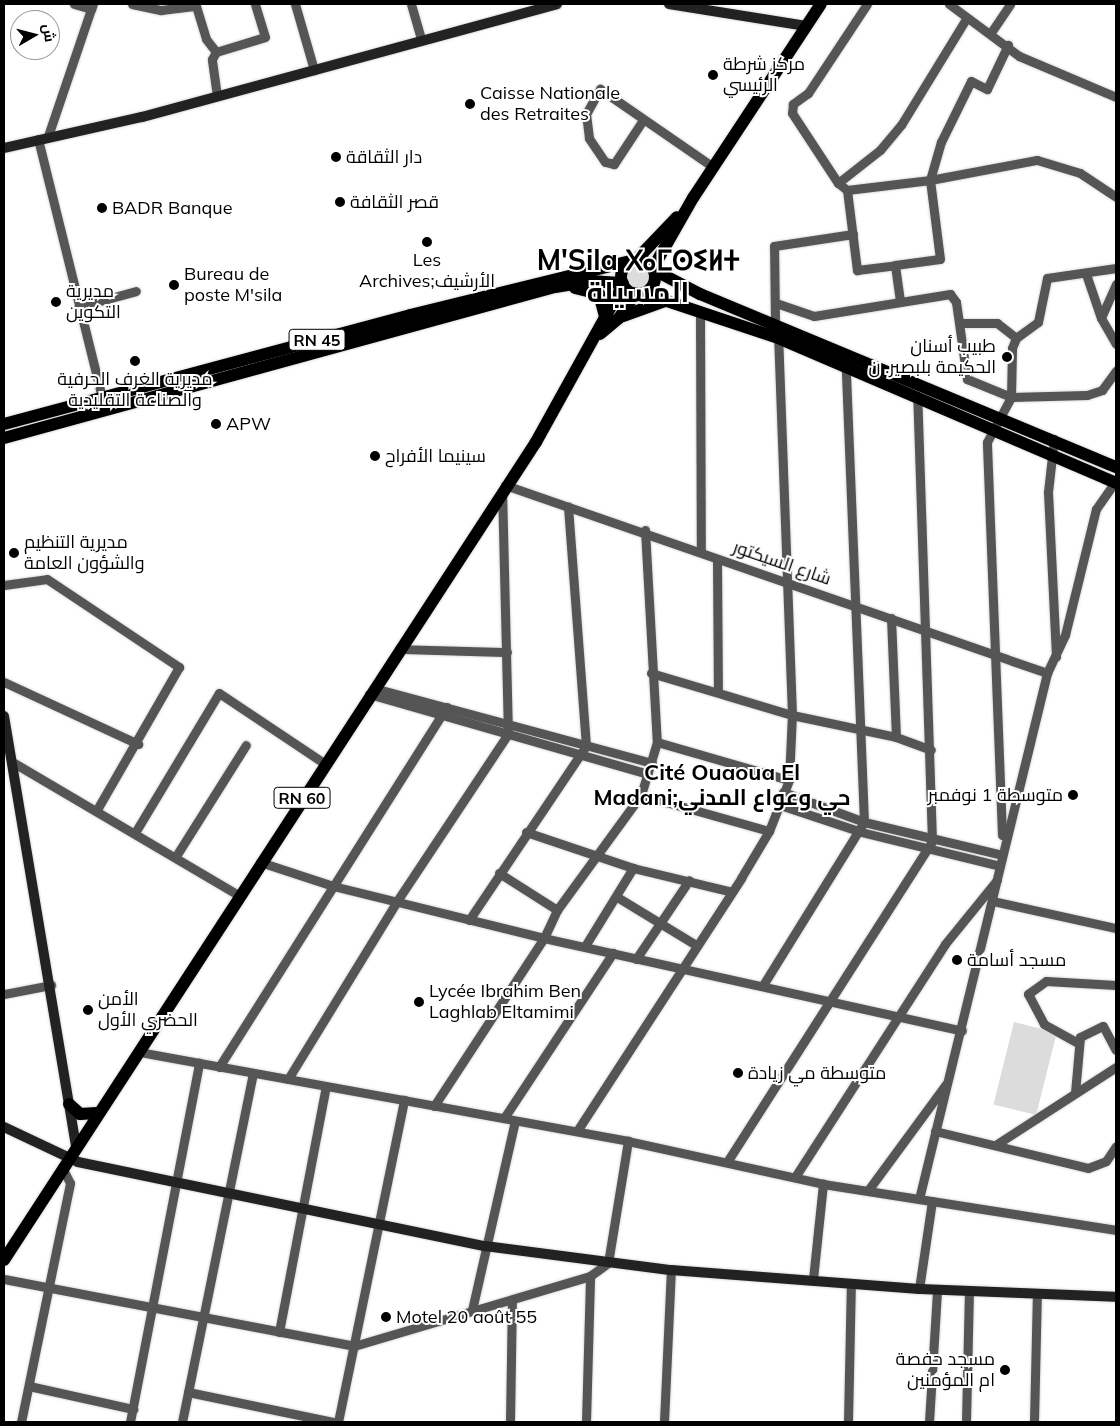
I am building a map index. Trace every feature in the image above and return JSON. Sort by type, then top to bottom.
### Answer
[{"type":"main road","points":[[640,293],[654,284],[654,269],[693,198],[821,4]]},
{"type":"main road","points":[[693,198],[657,238],[624,268],[623,284],[640,293],[668,300],[778,338],[991,429],[1050,451],[1116,482]]},
{"type":"main road","points":[[672,237],[669,259],[678,280]]},
{"type":"main road","points":[[591,270],[657,238]]},
{"type":"main road","points":[[634,260],[678,280],[700,294],[999,416],[1116,467]]},
{"type":"main road","name":"RN 45","points":[[4,424],[634,260]]},
{"type":"main road","name":"RN 45","points":[[4,438],[555,287],[591,281],[623,284]]},
{"type":"main road","name":"RN 60","points":[[4,1260],[76,1145],[139,1052],[324,763],[504,488],[598,336],[623,284]]},
{"type":"main road","points":[[555,287],[595,291],[605,303],[605,318]]},
{"type":"main road","name":"RN 60","points":[[598,336],[619,318],[640,293]]},
{"type":"main road","points":[[619,318],[644,305],[668,300]]},
{"type":"main road","points":[[154,384],[157,396]]},
{"type":"main road","points":[[69,1104],[80,1114],[98,1113]]},
{"type":"street","points":[[74,4],[92,7],[43,138],[78,307],[102,398]]},
{"type":"street","points":[[132,4],[196,6],[206,38],[216,52]]},
{"type":"street","points":[[217,96],[212,59],[216,52],[263,40],[255,4]]},
{"type":"street","points":[[294,4],[314,70]]},
{"type":"street","points":[[411,4],[421,39]]},
{"type":"street","points":[[4,148],[217,96],[421,39],[557,4]]},
{"type":"street","points":[[669,4],[806,26]]},
{"type":"street","points":[[867,4],[808,93],[794,104],[792,113],[838,184],[847,190],[930,180],[1037,160],[1080,173],[1116,197]]},
{"type":"street","points":[[949,4],[966,18],[1008,45],[1019,56],[1116,98]]},
{"type":"street","points":[[990,34],[1010,4]]},
{"type":"street","points":[[838,184],[880,150],[901,125],[966,18]]},
{"type":"street","points":[[847,190],[857,270],[940,259],[930,180],[940,142],[971,82],[987,89],[1008,45]]},
{"type":"street","points":[[642,120],[614,164],[605,162],[589,138],[586,114],[600,89],[642,120],[713,167]]},
{"type":"street","points":[[775,323],[774,246],[853,234]]},
{"type":"street","points":[[895,265],[900,301]]},
{"type":"street","points":[[919,1199],[994,900],[1003,844],[994,657],[987,442],[991,429],[1011,397],[1011,354],[1016,338],[1038,322],[1047,278],[1086,274],[1116,268]]},
{"type":"street","points":[[1086,274],[1100,318],[1116,344]]},
{"type":"street","points":[[1100,318],[1116,284]]},
{"type":"street","points":[[78,307],[136,291]]},
{"type":"street","points":[[776,303],[814,316],[950,294],[960,323],[967,379],[1011,397],[1087,396],[1102,390],[1116,371]]},
{"type":"street","points":[[700,311],[701,552]]},
{"type":"street","points":[[960,323],[997,323],[1016,338]]},
{"type":"street","points":[[577,1131],[683,969],[696,944],[732,892],[769,831],[789,780],[792,715],[778,338]]},
{"type":"street","points":[[763,985],[861,832],[864,822],[863,731],[846,368]]},
{"type":"street","points":[[727,1162],[828,1000],[932,840],[931,750],[916,396]]},
{"type":"street","points":[[1054,439],[1050,451],[1056,660]]},
{"type":"street","points":[[1003,844],[1047,673],[1056,660],[1096,510],[1116,482]]},
{"type":"street","points":[[288,1080],[397,901],[509,729],[504,488]]},
{"type":"street","name":"شارع السيكتور","points":[[504,488],[645,530],[718,559],[786,580],[994,657],[1047,673]]},
{"type":"street","points":[[469,920],[526,832],[584,750],[568,507]]},
{"type":"street","points":[[434,1106],[544,938],[557,910],[594,855],[641,795],[652,764],[657,742],[650,673],[645,530]]},
{"type":"street","points":[[718,559],[718,692]]},
{"type":"street","points":[[4,585],[47,579],[178,664],[180,673],[98,808]]},
{"type":"street","points":[[891,618],[896,737]]},
{"type":"street","points":[[398,649],[507,652]]},
{"type":"street","points":[[650,673],[792,715],[896,737],[931,750]]},
{"type":"street","points":[[4,682],[138,744]]},
{"type":"street","points":[[372,691],[584,750],[652,764]]},
{"type":"street","points":[[136,831],[218,693],[324,763]]},
{"type":"street","points":[[219,1067],[447,711]]},
{"type":"street","points":[[4,716],[14,763],[76,1145]]},
{"type":"street","points":[[657,742],[789,780]]},
{"type":"street","points":[[176,856],[246,745]]},
{"type":"street","points":[[584,750],[648,774]]},
{"type":"street","points":[[14,763],[98,808],[240,896]]},
{"type":"street","points":[[783,792],[864,822],[932,840],[1002,855]]},
{"type":"street","points":[[641,795],[769,831]]},
{"type":"street","points":[[780,805],[861,832],[1000,866]]},
{"type":"street","points":[[526,832],[634,868],[732,892]]},
{"type":"street","points":[[260,862],[334,886],[469,920],[962,1031]]},
{"type":"street","points":[[585,946],[634,868]]},
{"type":"street","points":[[500,873],[557,910]]},
{"type":"street","points":[[636,959],[658,922],[688,880]]},
{"type":"street","points":[[796,1176],[945,944],[997,880]]},
{"type":"street","points":[[617,897],[696,944]]},
{"type":"street","points":[[994,900],[1116,928]]},
{"type":"street","points":[[504,1118],[613,952]]},
{"type":"street","points":[[1078,1043],[1044,1024],[1028,994],[1046,981],[1116,986]]},
{"type":"street","points":[[4,994],[51,986]]},
{"type":"street","points":[[1075,1093],[1078,1043],[1085,1034],[1103,1026],[1116,1050]]},
{"type":"street","points":[[139,1052],[577,1131],[796,1176],[823,1184],[869,1189],[932,1202],[1116,1230]]},
{"type":"street","points":[[130,1422],[154,1308],[175,1184],[199,1063]]},
{"type":"street","points":[[996,1144],[1116,1067]]},
{"type":"street","points":[[182,1422],[253,1073]]},
{"type":"street","points":[[869,1189],[949,1080]]},
{"type":"street","points":[[279,1332],[326,1086]]},
{"type":"street","points":[[338,1422],[404,1100]]},
{"type":"street","points":[[472,1310],[485,1246],[515,1121]]},
{"type":"street","points":[[4,1127],[65,1162],[227,1195],[379,1222],[485,1246],[671,1270],[813,1279],[918,1289],[1116,1297]]},
{"type":"street","points":[[935,1132],[996,1144],[1088,1168],[1106,1160],[1116,1146]]},
{"type":"street","points":[[4,1279],[354,1346],[472,1310],[512,1301],[590,1276],[608,1263],[628,1141]]},
{"type":"street","points":[[21,1422],[50,1288],[70,1181],[65,1162]]},
{"type":"street","points":[[813,1279],[823,1184]]},
{"type":"street","points":[[918,1289],[932,1202]]},
{"type":"street","points":[[664,1422],[671,1270]]},
{"type":"street","points":[[586,1422],[590,1276]]},
{"type":"street","points":[[848,1422],[851,1283]]},
{"type":"street","points":[[929,1422],[937,1290]]},
{"type":"street","points":[[966,1422],[969,1291]]},
{"type":"street","points":[[1034,1422],[1037,1293]]},
{"type":"street","points":[[510,1422],[512,1301]]},
{"type":"street","points":[[28,1386],[133,1409]]},
{"type":"street","points":[[188,1392],[333,1422]]},
{"type":"shaded area","points":[[638,264],[647,267],[650,276],[647,285],[638,288],[629,285],[626,276],[629,267]]},
{"type":"shaded area","points":[[1014,1022],[1057,1033],[1036,1115],[993,1104]]},
{"type":"place","name":"مركز شرطة الرئيسي","points":[[713,75]]},
{"type":"place","name":"Caisse Nationale des Retraites","points":[[470,104]]},
{"type":"place","name":"دار الثقاقة","points":[[336,157]]},
{"type":"place","name":"قصر الثقافة","points":[[340,202]]},
{"type":"place","name":"BADR Banque","points":[[102,208]]},
{"type":"place","name":"Les Archives;الأرشيف","points":[[427,242]]},
{"type":"place","name":"Bureau de poste M'sila","points":[[174,285]]},
{"type":"place","name":"مديرية التكوين","points":[[56,302]]},
{"type":"place","name":"طبيب أسنان الحكيمة بلبصير. ن","points":[[1007,357]]},
{"type":"place","name":"مديرية الغرف الحرفية والصناعة التقليدية","points":[[135,361]]},
{"type":"place","name":"APW","points":[[216,424]]},
{"type":"place","name":"سينيما الأفراح","points":[[375,456]]},
{"type":"place","name":"مديرية التنظيم والشؤون العامة","points":[[14,553]]},
{"type":"place","name":"متوسطة 1 نوفمبر","points":[[1073,795]]},
{"type":"place","name":"مسجد أسامة","points":[[957,960]]},
{"type":"place","name":"Lycée Ibrahim Ben Laghlab Eltamimi","points":[[419,1002]]},
{"type":"place","name":"الأمن الحضري الأول","points":[[88,1010]]},
{"type":"place","name":"متوسطة مي زيادة","points":[[738,1073]]},
{"type":"place","name":"Motel 20 août 55","points":[[386,1317]]},
{"type":"place","name":"مسجد حفصة ام المؤمنين","points":[[1005,1370]]},
{"type":"district","name":"M'Sila ⵝⴰⵎⵙⵉⵍⵜ المسيلة","points":[[638,276]]},
{"type":"district","name":"Cité Ouaoua El Madani;حي وعواع المدني","points":[[722,784]]}]
